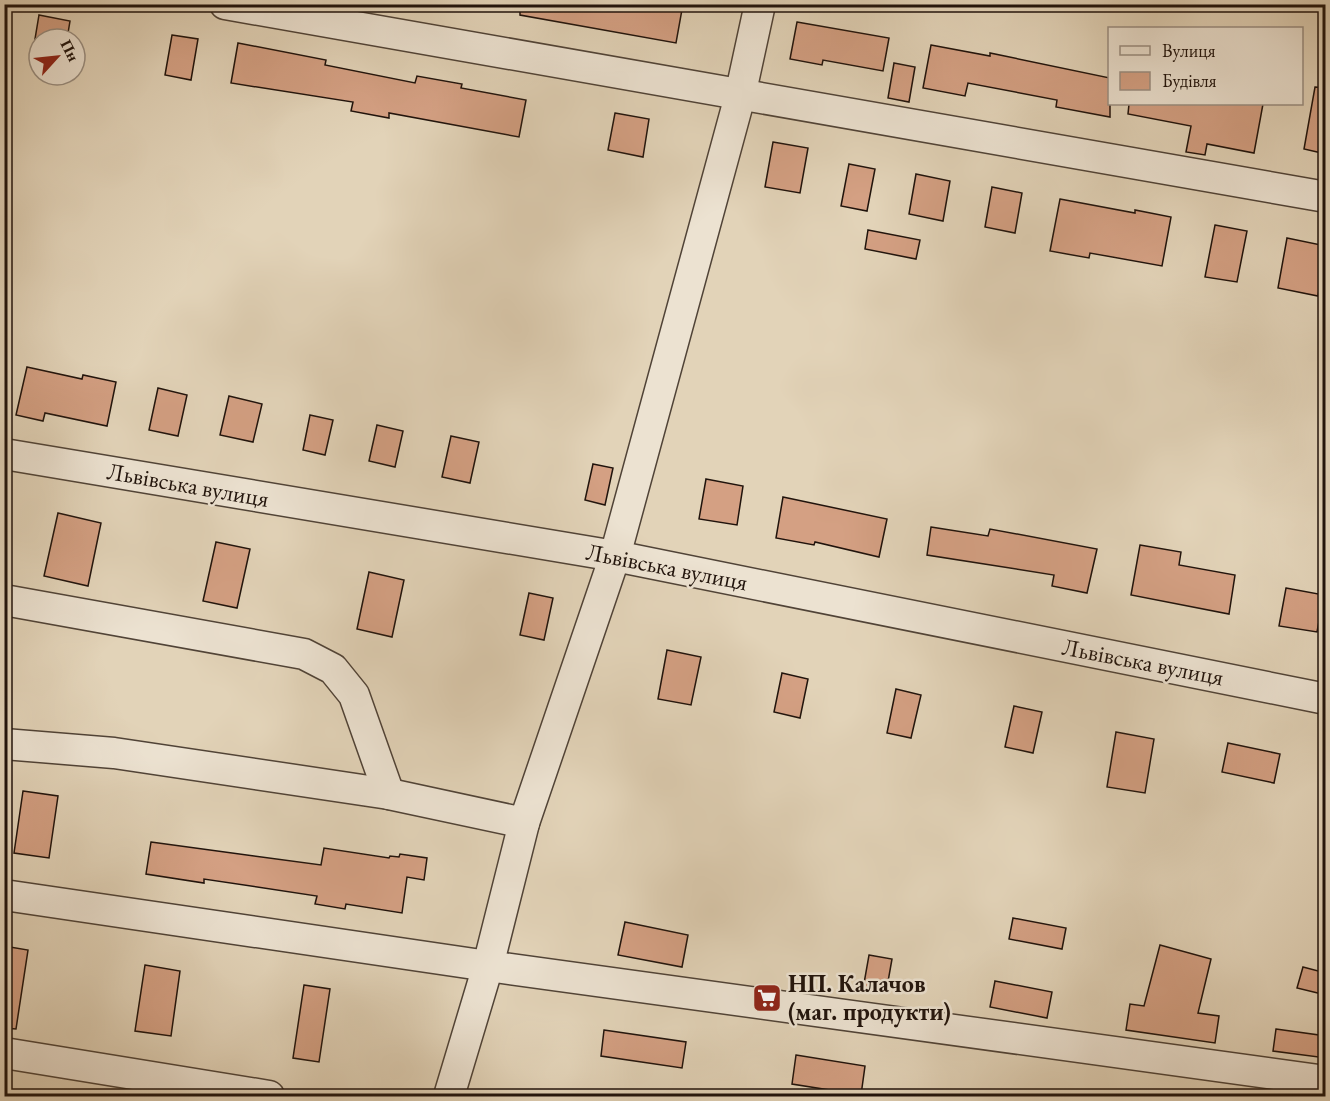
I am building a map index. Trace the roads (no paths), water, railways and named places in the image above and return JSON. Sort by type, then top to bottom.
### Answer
[{"type":"street","points":[[225,4],[1326,197]]},
{"type":"street","points":[[449,1096],[488,966],[524,823],[615,556],[740,96],[760,4]]},
{"type":"street","name":"Львівська вулиця","points":[[4,454],[615,556],[1326,699]]},
{"type":"street","points":[[4,600],[304,654],[333,669],[354,695],[389,794]]},
{"type":"street","points":[[4,744],[114,753],[389,794],[524,823]]},
{"type":"street","points":[[4,895],[488,966],[1326,1081]]},
{"type":"street","points":[[4,1053],[269,1096]]},
{"type":"place","name":"НП. Калачов (маг. продукти)","points":[[767,998]]}]
